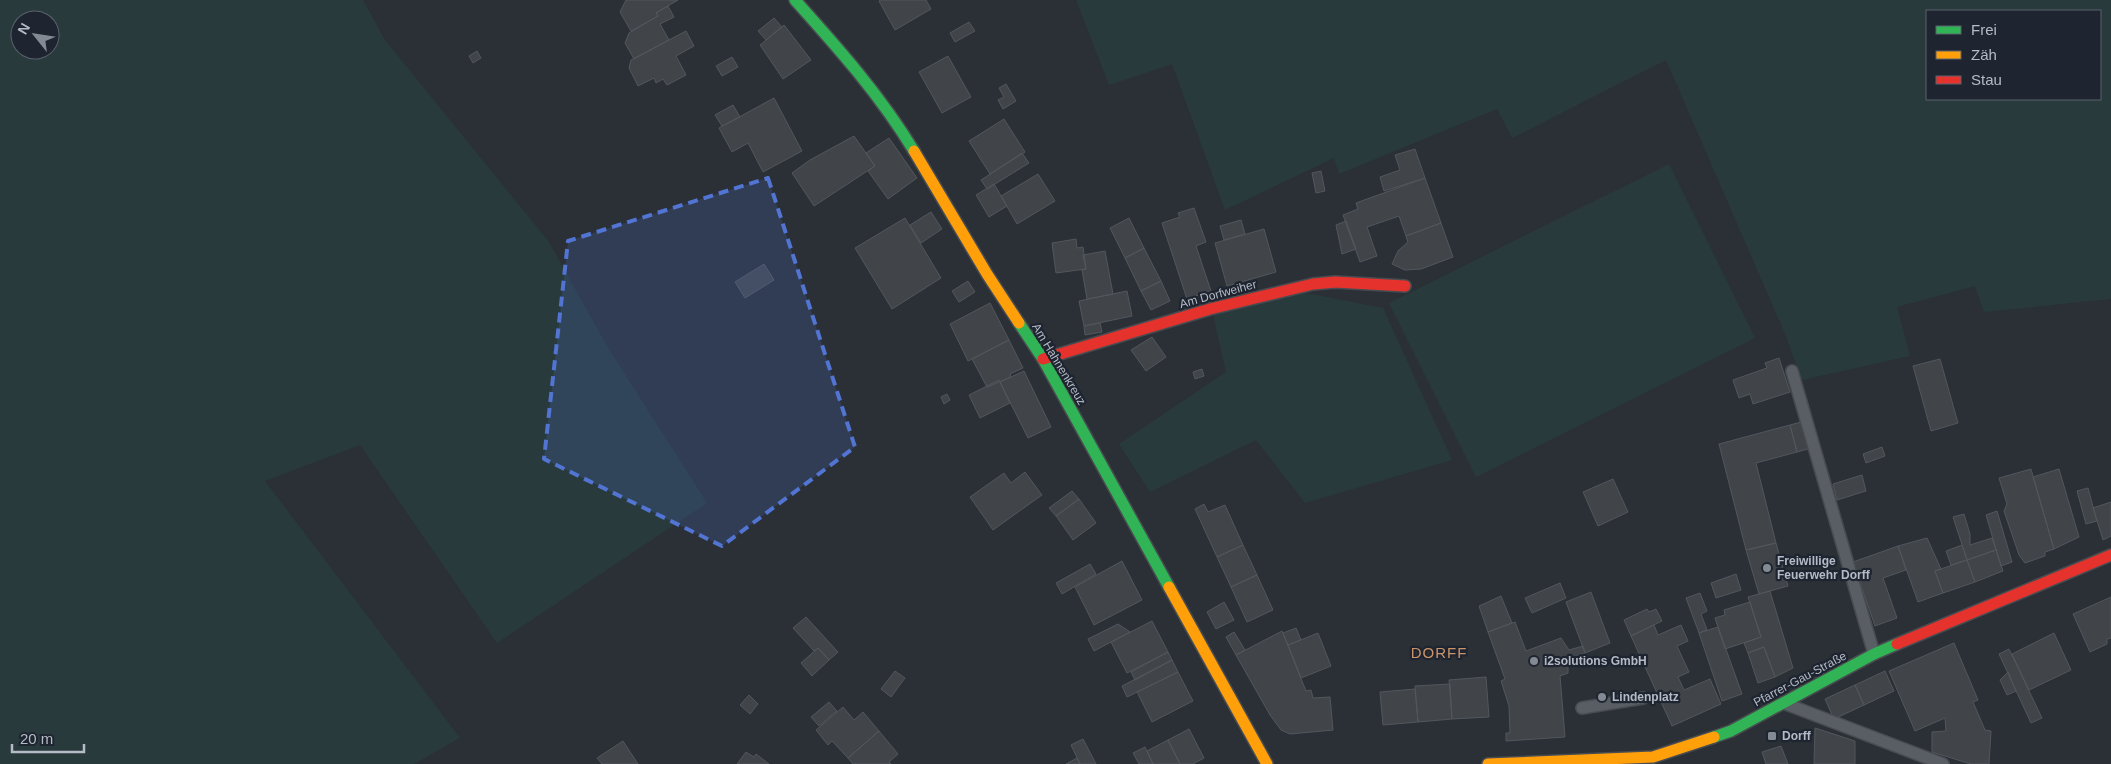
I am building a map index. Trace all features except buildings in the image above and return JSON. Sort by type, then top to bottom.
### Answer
[{"type":"street","name":"Am Hahnenkreuz","points":[[795,0],[858,70],[897,123],[987,274],[1043,359],[1267,764]]},
{"type":"street","name":"Am Dorfweiher","points":[[1043,359],[1210,309],[1312,284],[1335,282],[1405,286]]},
{"type":"street","name":"Pfarrer-Gau-Straße","points":[[1488,764],[1653,758],[1731,731],[1874,654],[2111,555]]},
{"type":"lane","points":[[1792,371],[1874,654]]},
{"type":"lane","points":[[1582,708],[1643,698]]},
{"type":"lane","points":[[1782,703],[1943,764]]},
{"type":"highlighted area","points":[[768,178],[855,447],[722,546],[544,459],[568,241]]},
{"type":"shaded area","points":[[0,0],[363,0],[385,40],[549,242],[607,346],[707,503],[497,643],[360,445],[265,481],[460,738],[414,764],[0,764]]},
{"type":"shaded area","points":[[1076,0],[2111,0],[2111,299],[1984,312],[1975,286],[1897,307],[1910,356],[1802,380],[1785,334],[1666,60],[1512,138],[1497,109],[1339,174],[1334,158],[1225,210],[1172,64],[1109,85]]},
{"type":"shaded area","points":[[1669,164],[1755,338],[1476,477],[1389,303]]},
{"type":"shaded area","points":[[1306,293],[1383,308],[1452,460],[1305,503],[1256,440],[1150,492],[1119,444],[1226,372],[1213,315]]},
{"type":"traffic: fast","points":[[795,0],[873,92],[914,151]]},
{"type":"traffic: fast","points":[[1019,323],[1043,359],[1169,587]]},
{"type":"traffic: fast","points":[[1714,737],[1731,731],[1874,654],[1897,644]]},
{"type":"traffic: slow","points":[[914,151],[987,274],[1019,323]]},
{"type":"traffic: slow","points":[[1169,587],[1267,764]]},
{"type":"traffic: slow","points":[[1488,764],[1653,757],[1714,737]]},
{"type":"traffic: jam","points":[[1043,359],[1210,309],[1313,284],[1335,282],[1405,286]]},
{"type":"traffic: jam","points":[[1897,644],[2111,555]]},
{"type":"place","name":"Freiwillige Feuerwehr Dorff","points":[[1767,568]]},
{"type":"place","name":"i2solutions GmbH","points":[[1534,661]]},
{"type":"place","name":"Lindenplatz","points":[[1602,697]]},
{"type":"place","name":"Dorff","points":[[1772,736]]},
{"type":"district","name":"DORFF","points":[[1439,652]]}]
